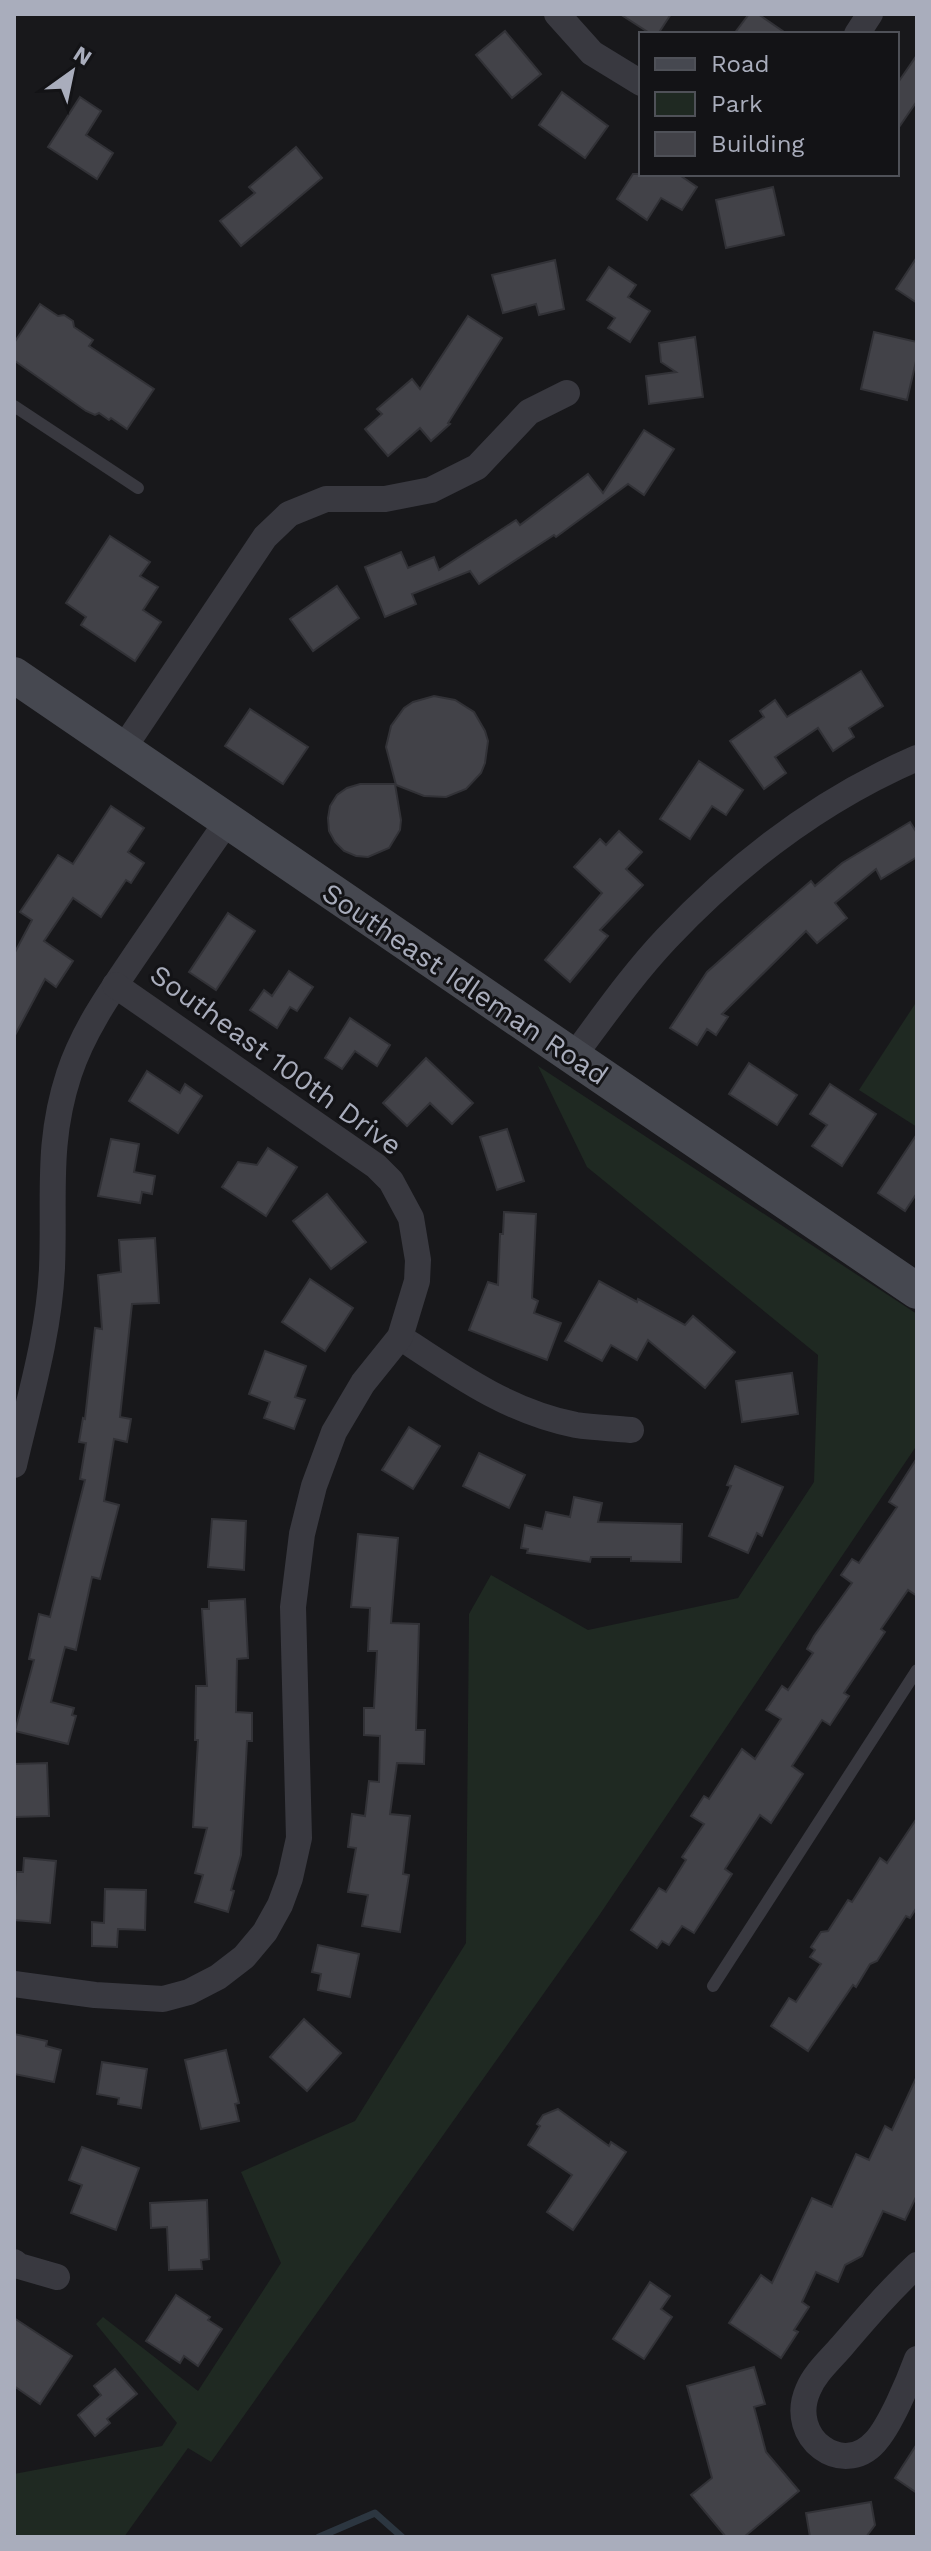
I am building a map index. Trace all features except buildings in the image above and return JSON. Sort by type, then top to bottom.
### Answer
[{"type":"main road","name":"Southeast Idleman Road","points":[[14,675],[917,1291]]},
{"type":"street","points":[[557,14],[592,53],[639,82]]},
{"type":"street","points":[[858,32],[870,14]]},
{"type":"street","points":[[123,749],[265,537],[289,514],[326,499],[385,499],[431,490],[477,467],[529,412],[567,393]]},
{"type":"street","points":[[573,1057],[666,938],[721,886],[771,844],[831,802],[917,758]]},
{"type":"street","points":[[14,1465],[18,1425],[45,1336],[52,1268],[53,1146],[57,1114],[70,1071],[90,1027],[115,985],[227,822]]},
{"type":"street","name":"Southeast 100th Drive","points":[[14,1984],[95,1995],[163,1999],[189,1992],[218,1977],[244,1957],[265,1932],[290,1878],[299,1838],[293,1607],[302,1534],[314,1486],[334,1432],[363,1383],[400,1337],[411,1303],[418,1260],[411,1218],[391,1181],[362,1154],[115,985]]},
{"type":"street","points":[[400,1337],[480,1390],[510,1404],[540,1416],[577,1425],[631,1430]]},
{"type":"street","points":[[14,2262],[57,2277]]},
{"type":"street","points":[[917,2265],[892,2288],[816,2376],[804,2403],[803,2415],[807,2432],[814,2442],[832,2453],[850,2455],[875,2443],[917,2359]]},
{"type":"lane","points":[[14,406],[138,488]]},
{"type":"lane","points":[[713,1986],[917,1670]]},
{"type":"green space","points":[[917,1001],[917,1127],[859,1090]]},
{"type":"green space","points":[[538,1066],[917,1314],[917,1445],[598,1917],[211,2462],[188,2448],[124,2537],[14,2537],[14,2474],[162,2446],[177,2423],[96,2324],[103,2317],[198,2391],[281,2263],[241,2172],[355,2121],[466,1943],[469,1614],[491,1575],[588,1630],[738,1598],[814,1482],[818,1355],[587,1167]]},
{"type":"waterway","points":[[319,2537],[375,2513],[402,2537]]}]
